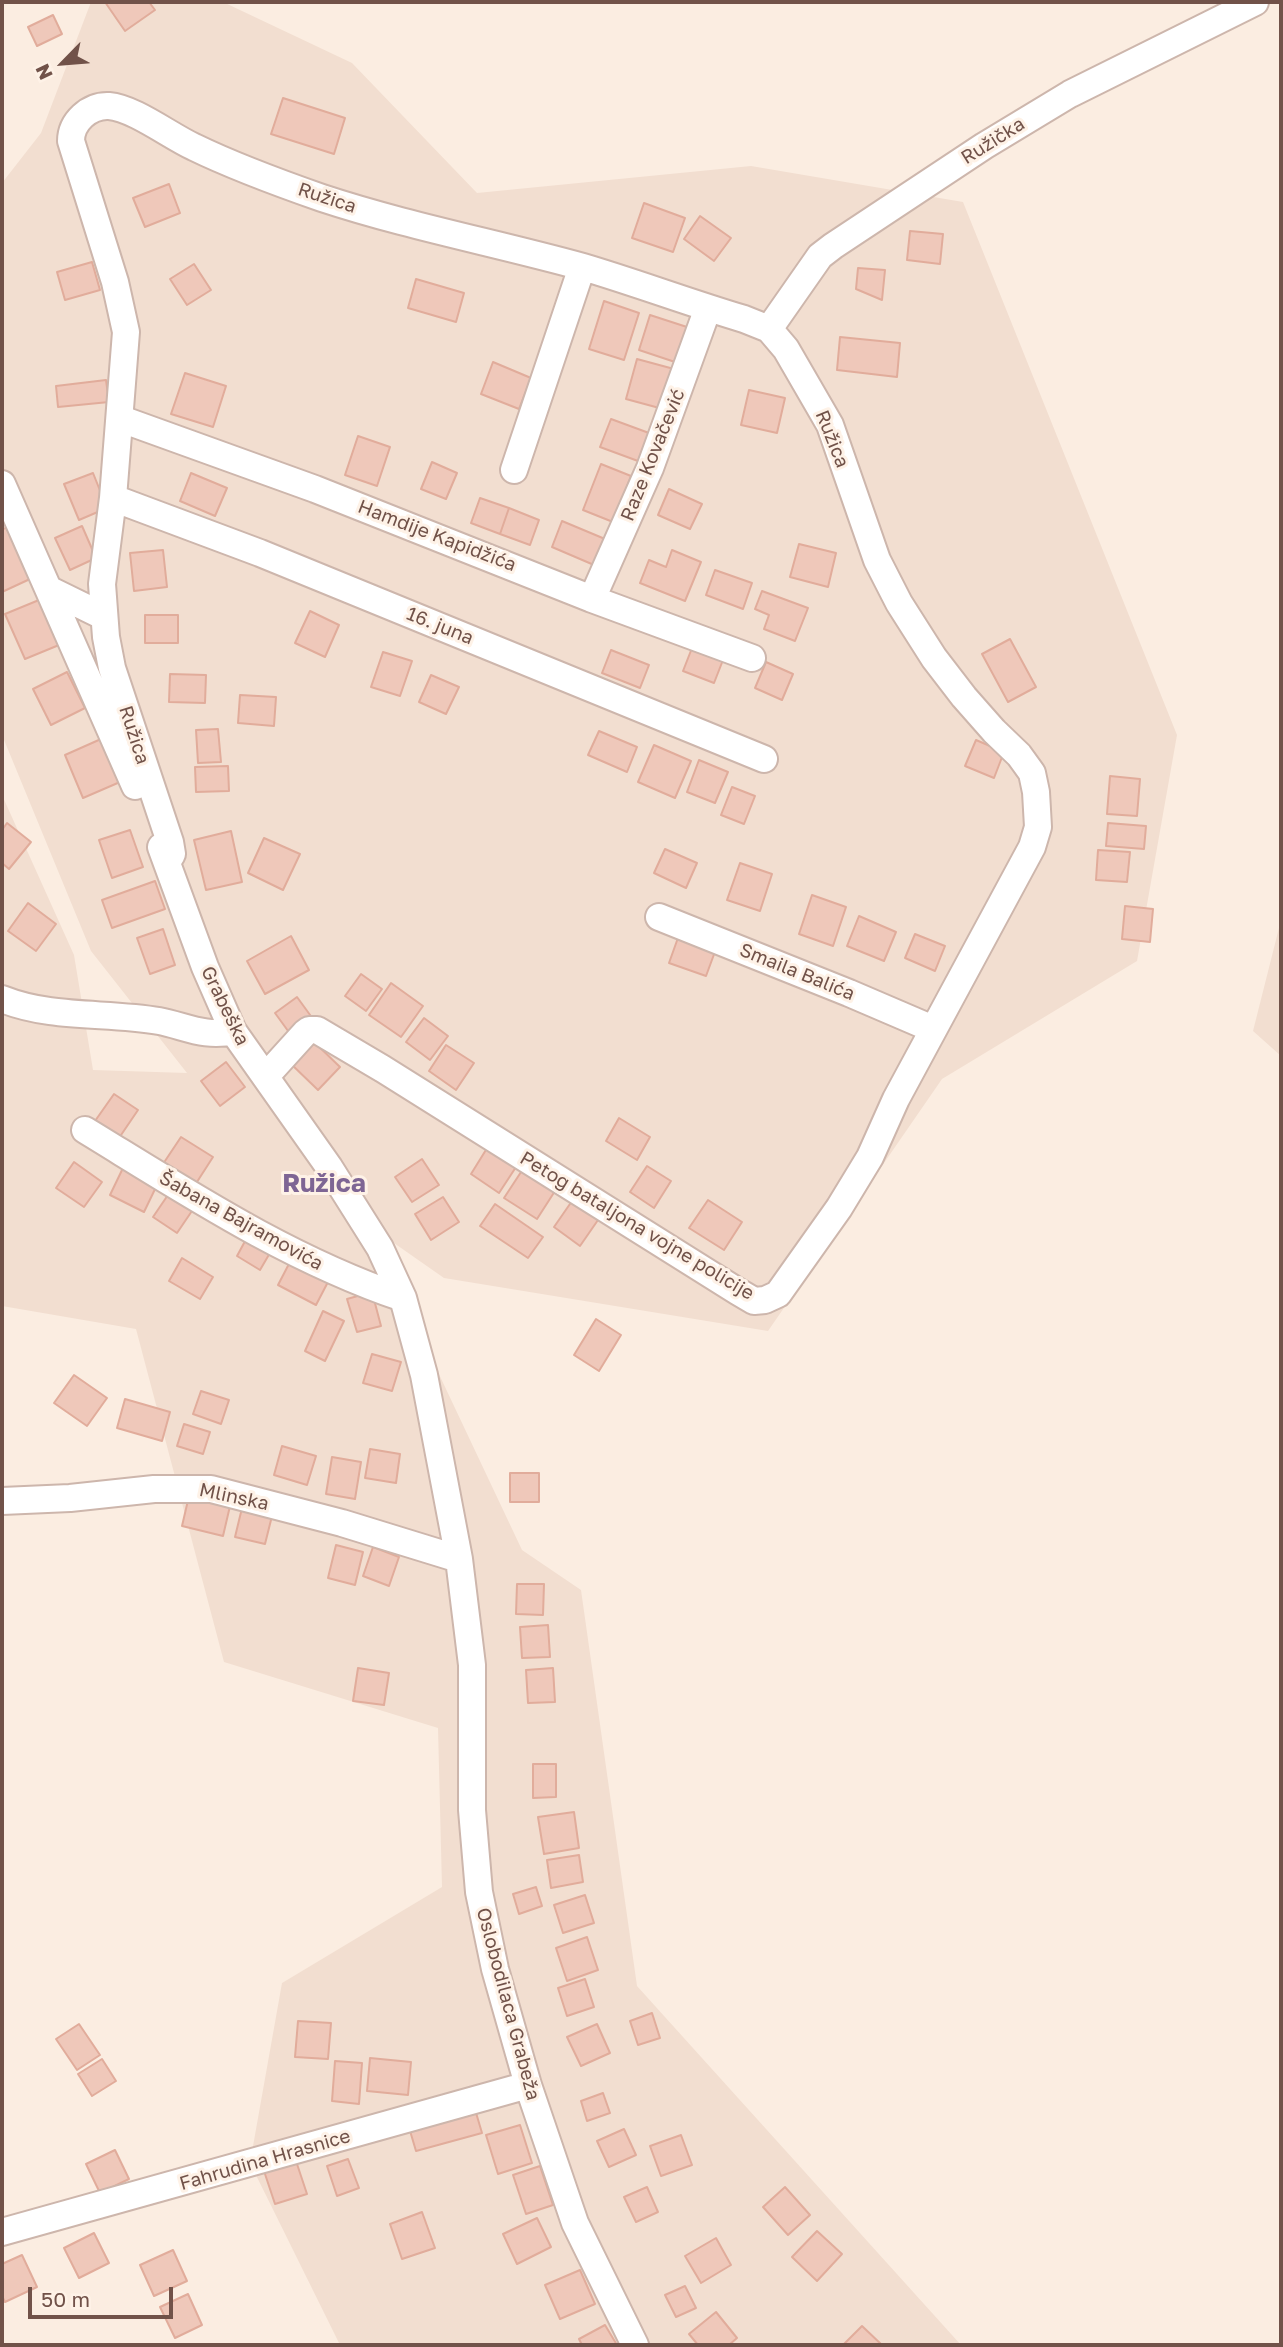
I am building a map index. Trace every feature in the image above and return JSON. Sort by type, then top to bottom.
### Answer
[{"type":"street","name":"Ružička","points":[[769,329],[820,256],[896,204],[1070,94],[1255,2]]},
{"type":"street","name":"Ružica","points":[[167,862],[172,854],[170,842],[113,668],[103,616],[102,584],[121,419],[126,332],[116,282],[71,141],[71,131],[78,120],[98,106],[111,106],[131,113],[194,147],[269,179],[324,198],[466,239],[582,267],[769,329],[796,365],[830,425],[877,559],[898,604],[964,697],[994,732],[1019,755],[1032,773],[1037,792],[1038,827]]},
{"type":"street","points":[[514,470],[582,267]]},
{"type":"street","name":"Raze Kovačević","points":[[592,599],[650,468],[708,308]]},
{"type":"street","name":"Hamdije Kapidžića","points":[[121,419],[328,494],[592,599],[752,658]]},
{"type":"street","name":"Grabeška","points":[[2,484],[167,862],[205,967],[233,1031],[329,1167],[380,1248],[403,1298],[424,1375],[459,1559]]},
{"type":"street","name":"16. juna","points":[[113,498],[260,553],[764,759]]},
{"type":"street","points":[[50,590],[103,616]]},
{"type":"street","name":"Petog bataljona vojne policije","points":[[266,1076],[305,1033],[317,1030],[725,1284],[754,1301],[765,1300],[778,1294],[839,1208],[870,1157],[896,1099],[1032,847],[1038,827]]},
{"type":"street","name":"Smaila Balića","points":[[659,917],[849,992],[933,1030]]},
{"type":"street","points":[[2,999],[18,1006],[62,1014],[158,1021],[218,1035],[233,1031]]},
{"type":"street","name":"Šabana Bajramovića","points":[[85,1130],[263,1237],[345,1278],[403,1298]]},
{"type":"street","name":"Mlinska","points":[[2,1501],[70,1498],[154,1489],[211,1489],[342,1523],[459,1559]]},
{"type":"street","name":"Oslobodilaca Grabeža","points":[[459,1559],[472,1665],[472,1810],[479,1892],[495,1969],[528,2085],[575,2223],[635,2345]]},
{"type":"street","name":"Fahrudina Hrasnice","points":[[2,2232],[528,2085]]},
{"type":"shaded area","points":[[91,2],[223,2],[352,63],[477,193],[751,166],[963,202],[1177,735],[1137,961],[942,1079],[768,1331],[444,1278],[351,1213],[403,1298],[522,1550],[581,1590],[637,1986],[961,2345],[340,2345],[250,2163],[282,1983],[442,1887],[438,1728],[224,1662],[136,1329],[2,1306],[2,795],[74,955],[93,1070],[187,1073],[91,951],[2,735],[2,183],[41,133]]},
{"type":"shaded area","points":[[1281,920],[1281,1056],[1253,1031]]},
{"type":"building","points":[[105,2],[149,2],[155,10],[125,31]]},
{"type":"building","points":[[53,15],[62,34],[37,46],[28,27]]},
{"type":"building","points":[[283,98],[345,118],[334,154],[271,134]]},
{"type":"building","points":[[169,184],[180,213],[145,227],[133,198]]},
{"type":"building","points":[[644,203],[685,218],[673,252],[632,238]]},
{"type":"building","points":[[700,216],[731,238],[714,261],[684,239]]},
{"type":"building","points":[[910,231],[943,234],[940,264],[907,260]]},
{"type":"building","points":[[92,262],[100,290],[65,300],[57,272]]},
{"type":"building","points":[[194,264],[211,290],[187,305],[170,279]]},
{"type":"building","points":[[858,268],[885,270],[882,300],[856,289]]},
{"type":"building","points":[[416,279],[464,293],[456,322],[408,308]]},
{"type":"building","points":[[604,301],[639,313],[624,360],[589,349]]},
{"type":"building","points":[[650,315],[690,328],[678,363],[639,350]]},
{"type":"building","points":[[840,337],[900,343],[897,377],[837,370]]},
{"type":"building","points":[[637,359],[674,369],[663,409],[626,399]]},
{"type":"building","points":[[493,362],[531,378],[519,409],[481,394]]},
{"type":"building","points":[[185,373],[226,386],[213,427],[171,414]]},
{"type":"building","points":[[106,380],[109,402],[58,407],[56,386]]},
{"type":"building","points":[[749,390],[785,398],[777,433],[741,425]]},
{"type":"building","points":[[611,419],[649,433],[638,461],[600,447]]},
{"type":"building","points":[[358,436],[390,447],[377,486],[345,475]]},
{"type":"building","points":[[432,462],[457,473],[446,499],[421,489]]},
{"type":"building","points":[[601,464],[631,476],[613,522],[583,510]]},
{"type":"building","points":[[93,473],[107,508],[79,520],[64,484]]},
{"type":"building","points":[[191,473],[227,488],[215,516],[180,501]]},
{"type":"building","points":[[669,489],[702,504],[690,529],[658,515]]},
{"type":"building","points":[[480,498],[509,508],[500,534],[471,523]]},
{"type":"building","points":[[509,508],[539,520],[530,545],[500,534]]},
{"type":"building","points":[[562,521],[605,539],[594,565],[552,547]]},
{"type":"building","points":[[82,526],[96,558],[70,570],[55,538]]},
{"type":"building","points":[[7,527],[30,579],[2,592],[2,530]]},
{"type":"building","points":[[799,544],[836,553],[828,587],[790,577]]},
{"type":"building","points":[[163,550],[167,587],[134,591],[130,553]]},
{"type":"building","points":[[672,550],[701,562],[685,601],[640,583],[649,560],[666,567]]},
{"type":"building","points":[[715,570],[752,583],[743,609],[706,595]]},
{"type":"building","points":[[762,591],[808,608],[795,641],[764,629],[769,615],[755,609]]},
{"type":"building","points":[[39,600],[59,645],[25,659],[5,614]]},
{"type":"building","points":[[310,611],[339,625],[325,657],[295,643]]},
{"type":"building","points":[[145,615],[178,615],[178,643],[145,643]]},
{"type":"building","points":[[1010,639],[1036,687],[1008,702],[982,654]]},
{"type":"building","points":[[692,648],[723,660],[714,683],[683,671]]},
{"type":"building","points":[[611,650],[649,665],[640,688],[602,673]]},
{"type":"building","points":[[383,652],[412,661],[400,696],[371,687]]},
{"type":"building","points":[[766,662],[793,674],[782,700],[755,688]]},
{"type":"building","points":[[67,672],[85,708],[51,725],[33,689]]},
{"type":"building","points":[[170,674],[206,675],[205,703],[169,702]]},
{"type":"building","points":[[431,675],[459,687],[446,714],[419,702]]},
{"type":"building","points":[[240,695],[276,697],[274,726],[238,723]]},
{"type":"building","points":[[218,729],[221,762],[198,763],[196,730]]},
{"type":"building","points":[[599,731],[637,747],[627,772],[588,755]]},
{"type":"building","points":[[101,739],[120,782],[83,798],[65,755]]},
{"type":"building","points":[[976,740],[1004,752],[994,778],[965,766]]},
{"type":"building","points":[[654,745],[691,761],[675,798],[638,782]]},
{"type":"building","points":[[699,760],[728,772],[715,803],[687,792]]},
{"type":"building","points":[[228,766],[229,791],[196,792],[195,767]]},
{"type":"building","points":[[1110,776],[1140,779],[1137,816],[1107,814]]},
{"type":"building","points":[[732,787],[755,796],[744,824],[721,815]]},
{"type":"building","points":[[7,823],[31,842],[9,869],[2,863],[2,830]]},
{"type":"building","points":[[1108,823],[1146,826],[1144,849],[1106,846]]},
{"type":"building","points":[[130,830],[143,867],[112,878],[99,840]]},
{"type":"building","points":[[231,831],[242,882],[206,890],[194,840]]},
{"type":"building","points":[[264,838],[300,854],[283,890],[248,873]]},
{"type":"building","points":[[665,849],[697,863],[686,888],[654,873]]},
{"type":"building","points":[[1098,850],[1130,852],[1127,882],[1096,880]]},
{"type":"building","points":[[740,863],[772,874],[760,911],[727,900]]},
{"type":"building","points":[[155,881],[165,909],[112,928],[102,900]]},
{"type":"building","points":[[812,895],[846,907],[833,946],[799,934]]},
{"type":"building","points":[[28,903],[56,924],[36,951],[8,931]]},
{"type":"building","points":[[1125,906],[1153,909],[1150,942],[1122,939]]},
{"type":"building","points":[[859,916],[896,932],[884,961],[847,946]]},
{"type":"building","points":[[163,929],[175,965],[150,974],[137,938]]},
{"type":"building","points":[[915,934],[945,946],[935,971],[905,958]]},
{"type":"building","points":[[679,935],[716,949],[706,976],[669,963]]},
{"type":"building","points":[[291,936],[309,970],[265,994],[247,961]]},
{"type":"building","points":[[361,974],[382,989],[366,1011],[345,996]]},
{"type":"building","points":[[391,983],[423,1006],[401,1037],[369,1015]]},
{"type":"building","points":[[297,997],[313,1019],[291,1035],[275,1013]]},
{"type":"building","points":[[424,1018],[448,1036],[430,1060],[406,1042]]},
{"type":"building","points":[[311,1039],[340,1067],[318,1090],[289,1062]]},
{"type":"building","points":[[446,1045],[474,1063],[456,1090],[429,1071]]},
{"type":"building","points":[[226,1062],[245,1087],[220,1106],[201,1081]]},
{"type":"building","points":[[114,1094],[138,1110],[119,1138],[95,1121]]},
{"type":"building","points":[[619,1118],[650,1137],[637,1160],[606,1141]]},
{"type":"building","points":[[181,1137],[213,1157],[195,1185],[163,1164]]},
{"type":"building","points":[[489,1145],[518,1164],[499,1193],[471,1174]]},
{"type":"building","points":[[422,1159],[439,1185],[412,1202],[395,1177]]},
{"type":"building","points":[[74,1162],[102,1182],[84,1207],[56,1188]]},
{"type":"building","points":[[647,1166],[671,1181],[654,1208],[630,1192]]},
{"type":"building","points":[[123,1168],[157,1185],[144,1212],[110,1195]]},
{"type":"building","points":[[523,1169],[555,1191],[537,1219],[504,1198]]},
{"type":"building","points":[[172,1189],[196,1205],[177,1233],[153,1217]]},
{"type":"building","points":[[443,1197],[459,1222],[431,1240],[415,1214]]},
{"type":"building","points":[[708,1200],[742,1222],[724,1250],[689,1228]]},
{"type":"building","points":[[572,1201],[598,1220],[580,1246],[554,1227]]},
{"type":"building","points":[[495,1204],[543,1237],[528,1258],[480,1226]]},
{"type":"building","points":[[250,1232],[274,1246],[260,1270],[237,1256]]},
{"type":"building","points":[[182,1258],[213,1277],[200,1299],[169,1281]]},
{"type":"building","points":[[291,1260],[329,1280],[316,1305],[278,1285]]},
{"type":"building","points":[[372,1292],[381,1326],[357,1332],[347,1299]]},
{"type":"building","points":[[323,1311],[344,1321],[325,1361],[305,1351]]},
{"type":"building","points":[[596,1319],[621,1335],[599,1371],[574,1355]]},
{"type":"building","points":[[372,1354],[401,1362],[392,1391],[363,1383]]},
{"type":"building","points":[[74,1375],[107,1398],[87,1426],[54,1403]]},
{"type":"building","points":[[201,1391],[229,1400],[221,1424],[193,1414]]},
{"type":"building","points":[[125,1399],[170,1412],[162,1441],[117,1428]]},
{"type":"building","points":[[184,1424],[210,1432],[203,1454],[177,1446]]},
{"type":"building","points":[[282,1446],[316,1456],[307,1485],[274,1475]]},
{"type":"building","points":[[370,1449],[400,1454],[396,1483],[365,1478]]},
{"type":"building","points":[[332,1457],[361,1462],[355,1499],[326,1494]]},
{"type":"building","points":[[510,1473],[539,1473],[539,1502],[510,1502]]},
{"type":"building","points":[[189,1496],[230,1506],[223,1536],[182,1526]]},
{"type":"building","points":[[242,1508],[272,1516],[265,1544],[235,1537]]},
{"type":"building","points":[[336,1545],[363,1552],[355,1585],[328,1578]]},
{"type":"building","points":[[373,1547],[399,1557],[389,1586],[363,1576]]},
{"type":"building","points":[[517,1584],[544,1584],[543,1615],[516,1614]]},
{"type":"building","points":[[548,1625],[550,1657],[522,1658],[520,1627]]},
{"type":"building","points":[[358,1668],[389,1673],[384,1705],[353,1701]]},
{"type":"building","points":[[553,1668],[555,1702],[528,1703],[526,1670]]},
{"type":"building","points":[[533,1764],[556,1764],[556,1797],[533,1798]]},
{"type":"building","points":[[574,1812],[579,1848],[544,1854],[538,1817]]},
{"type":"building","points":[[579,1855],[583,1882],[551,1888],[547,1860]]},
{"type":"building","points":[[536,1887],[542,1906],[519,1914],[513,1894]]},
{"type":"building","points":[[585,1895],[594,1923],[563,1933],[554,1905]]},
{"type":"building","points":[[587,1937],[598,1970],[567,1981],[556,1948]]},
{"type":"building","points":[[585,1979],[594,2007],[567,2016],[558,1988]]},
{"type":"building","points":[[652,2013],[660,2038],[638,2045],[630,2021]]},
{"type":"building","points":[[298,2021],[331,2023],[328,2059],[295,2057]]},
{"type":"building","points":[[79,2024],[100,2055],[77,2070],[56,2039]]},
{"type":"building","points":[[597,2024],[610,2053],[581,2066],[567,2037]]},
{"type":"building","points":[[370,2058],[411,2062],[408,2095],[367,2091]]},
{"type":"building","points":[[102,2059],[116,2081],[92,2096],[78,2074]]},
{"type":"building","points":[[335,2061],[362,2063],[359,2104],[332,2101]]},
{"type":"building","points":[[603,2093],[610,2113],[587,2121],[581,2101]]},
{"type":"building","points":[[474,2106],[482,2133],[416,2151],[408,2124]]},
{"type":"building","points":[[520,2125],[532,2163],[498,2174],[486,2135]]},
{"type":"building","points":[[624,2129],[636,2155],[609,2167],[597,2141]]},
{"type":"building","points":[[681,2135],[692,2165],[661,2176],[650,2146]]},
{"type":"building","points":[[115,2150],[129,2179],[100,2193],[86,2164]]},
{"type":"building","points":[[348,2159],[359,2188],[337,2196],[327,2166]]},
{"type":"building","points":[[296,2161],[307,2194],[275,2204],[264,2171]]},
{"type":"building","points":[[540,2166],[553,2205],[526,2214],[513,2175]]},
{"type":"building","points":[[647,2187],[658,2212],[636,2222],[624,2197]]},
{"type":"building","points":[[785,2187],[810,2215],[788,2235],[763,2207]]},
{"type":"building","points":[[422,2212],[435,2248],[402,2259],[390,2224]]},
{"type":"building","points":[[537,2218],[551,2247],[517,2264],[503,2234]]},
{"type":"building","points":[[817,2231],[842,2254],[817,2281],[792,2257]]},
{"type":"building","points":[[94,2233],[109,2263],[79,2278],[64,2248]]},
{"type":"building","points":[[716,2238],[731,2265],[701,2283],[685,2256]]},
{"type":"building","points":[[173,2250],[187,2281],[154,2296],[140,2265]]},
{"type":"building","points":[[22,2255],[37,2287],[5,2302],[2,2296],[2,2264]]},
{"type":"building","points":[[580,2270],[595,2304],[560,2319],[545,2285]]},
{"type":"building","points":[[685,2286],[696,2308],[676,2317],[665,2295]]},
{"type":"building","points":[[188,2294],[202,2325],[175,2338],[160,2307]]},
{"type":"building","points":[[716,2312],[737,2338],[729,2345],[698,2345],[689,2334]]},
{"type":"building","points":[[605,2325],[617,2345],[582,2345],[579,2339]]},
{"type":"building","points":[[862,2326],[882,2345],[843,2345]]},
{"type":"district","name":"Ružica","points":[[324,1184]]}]
